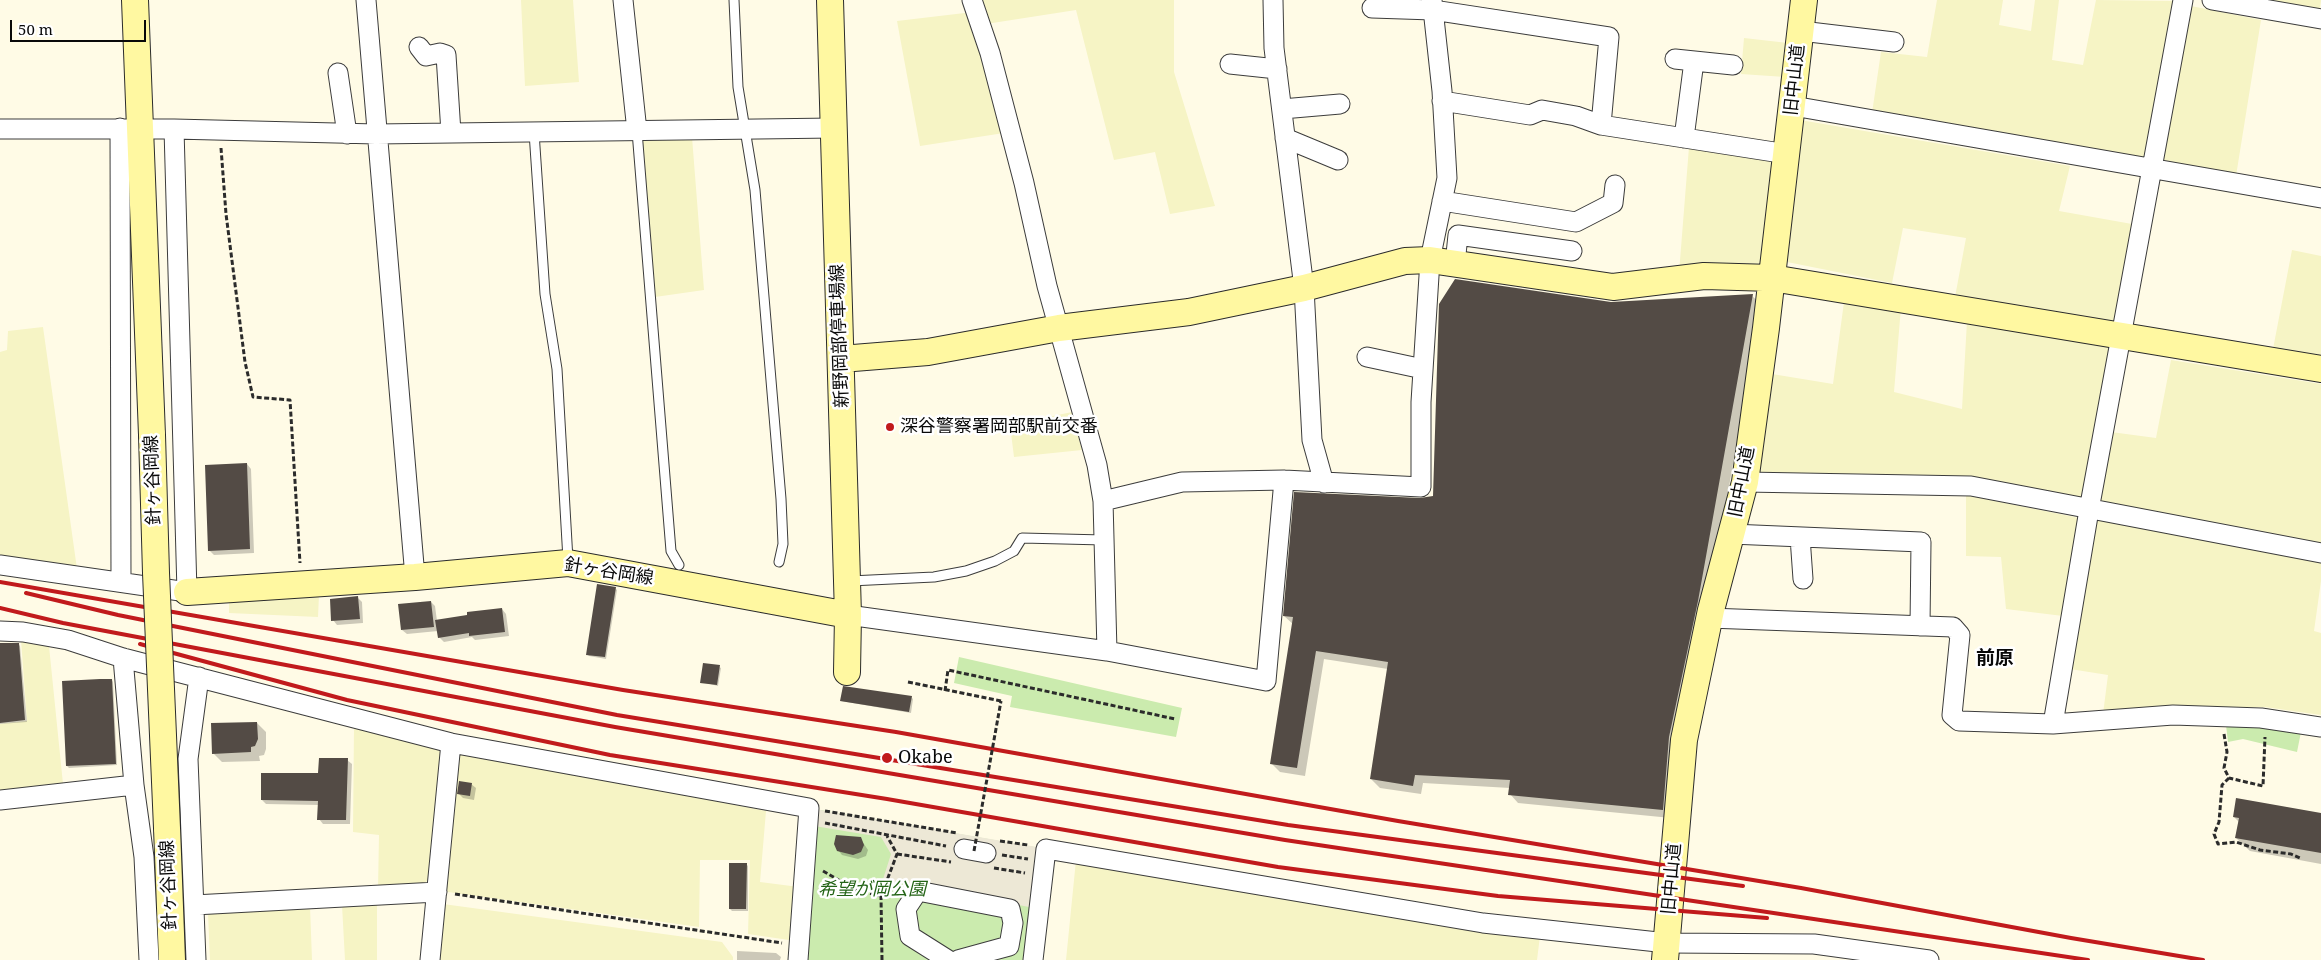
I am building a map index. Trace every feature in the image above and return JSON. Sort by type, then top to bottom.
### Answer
[{"type":"street","name":"針ヶ谷岡線","points":[[135,0],[130,129],[152,435],[172,960]]},
{"type":"street","points":[[366,0],[415,577]]},
{"type":"street","points":[[623,0],[637,131]]},
{"type":"street","name":"新野岡部停車場線","points":[[830,0],[848,615],[847,672]]},
{"type":"street","points":[[972,0],[990,52],[1024,183],[1044,277],[1098,465],[1103,501],[1107,651]]},
{"type":"street","points":[[1273,0],[1277,69],[1304,288],[1312,440],[1324,483]]},
{"type":"street","name":"旧中山道","points":[[1666,951],[1684,740],[1709,618],[1745,482],[1772,278],[1804,0]]},
{"type":"street","points":[[2053,724],[2121,336],[2183,0]]},
{"type":"street","points":[[2212,0],[2321,19]]},
{"type":"street","points":[[1103,501],[1182,482],[1284,480],[1421,487],[1423,368],[1430,260],[1447,178],[1442,101],[1432,5]]},
{"type":"street","points":[[1372,8],[1432,5],[1609,37],[1601,125]]},
{"type":"street","points":[[1800,31],[1894,42]]},
{"type":"street","points":[[419,47],[426,56],[440,53],[446,55],[451,133]]},
{"type":"street","points":[[1675,59],[1733,65]]},
{"type":"street","points":[[1684,138],[1694,61]]},
{"type":"street","points":[[1230,64],[1277,69]]},
{"type":"street","points":[[338,73],[347,134]]},
{"type":"street","points":[[1442,101],[1530,115],[1542,110],[1576,116],[1601,125],[1787,154]]},
{"type":"street","points":[[1282,109],[1340,104]]},
{"type":"street","points":[[1793,106],[2321,198]]},
{"type":"street","points":[[0,129],[174,129],[376,134],[834,128]]},
{"type":"street","points":[[121,582],[130,129]]},
{"type":"street","points":[[0,565],[187,592],[174,129]]},
{"type":"street","points":[[1285,138],[1338,160]]},
{"type":"street","points":[[1442,201],[1576,222],[1613,203],[1615,185]]},
{"type":"street","points":[[1456,264],[1458,236],[1572,251]]},
{"type":"street","points":[[841,359],[928,352],[1059,328],[1189,312],[1304,288],[1405,261],[1430,260],[1613,287],[1704,276],[1772,278],[2321,370]]},
{"type":"street","points":[[1367,357],[1423,368]]},
{"type":"street","points":[[848,615],[1107,651],[1266,681],[1284,480]]},
{"type":"street","points":[[1745,482],[1971,486],[2321,553]]},
{"type":"street","points":[[1731,534],[1921,542],[1920,626]]},
{"type":"street","points":[[1800,537],[1803,579]]},
{"type":"street","name":"針ヶ谷岡線","points":[[187,592],[415,577],[568,563],[848,615]]},
{"type":"street","points":[[1709,618],[1953,627],[1960,635],[1952,715],[1959,721],[2053,724],[2173,715],[2261,718],[2321,727]]},
{"type":"street","points":[[0,631],[23,632],[68,640],[123,658],[451,743],[808,814],[798,953]]},
{"type":"street","points":[[123,658],[134,784],[144,857],[149,960]]},
{"type":"street","points":[[196,960],[188,759],[199,677]]},
{"type":"street","points":[[430,960],[451,743]]},
{"type":"street","points":[[0,800],[134,784]]},
{"type":"street","points":[[1033,960],[1046,849],[1483,923],[1666,951],[1814,944],[1929,960]]},
{"type":"street","points":[[948,960],[910,936],[906,908],[918,891],[1010,909],[1013,923],[1009,946],[958,960]]},
{"type":"street","points":[[194,905],[437,892]]},
{"type":"lane","points":[[734,0],[738,87],[755,190],[780,490],[783,544],[779,562]]},
{"type":"lane","points":[[637,131],[671,551],[679,565]]},
{"type":"lane","points":[[534,132],[545,294],[557,369],[568,563]]},
{"type":"lane","points":[[847,581],[934,577],[966,571],[995,561],[1014,551],[1022,538],[1104,540]]},
{"type":"path","points":[[220,130],[226,214],[242,342],[253,397],[290,400],[301,585]]},
{"type":"path","points":[[945,691],[948,670],[1175,719]]},
{"type":"path","points":[[908,682],[1001,701],[976,843]]},
{"type":"path","points":[[2220,717],[2228,752],[2224,768],[2229,778]]},
{"type":"path","points":[[2229,778],[2263,786],[2265,733],[2273,734]]},
{"type":"path","points":[[2229,778],[2222,785],[2219,822],[2214,834],[2218,844],[2236,842],[2260,850],[2291,854],[2300,858]]},
{"type":"path","points":[[808,814],[976,843],[1046,849]]},
{"type":"path","points":[[808,814],[887,835],[936,844]]},
{"type":"path","points":[[882,960],[881,896],[897,854],[887,835]]},
{"type":"path","points":[[805,867],[828,873],[856,890],[881,896]]},
{"type":"path","points":[[437,892],[798,953]]},
{"type":"shaded area","points":[[521,0],[573,0],[579,82],[525,86]]},
{"type":"shaded area","points":[[980,0],[1174,0],[1174,72],[1215,206],[1170,214],[1155,152],[1114,160],[1076,10],[986,24]]},
{"type":"shaded area","points":[[1937,0],[2003,0],[1999,25],[2031,31],[2035,0],[2059,0],[2052,60],[2083,65],[2096,0],[2176,1],[2146,163],[1872,113],[1881,52],[1927,57]]},
{"type":"shaded area","points":[[2243,0],[2321,0],[2321,1],[2319,14]]},
{"type":"shaded area","points":[[2191,6],[2261,20],[2236,176],[2160,164]]},
{"type":"shaded area","points":[[973,12],[1004,133],[920,146],[897,21]]},
{"type":"shaded area","points":[[1744,38],[1788,43],[1785,77],[1741,74]]},
{"type":"shaded area","points":[[1800,120],[2070,166],[2059,211],[2132,224],[2115,325],[1955,297],[1966,238],[1903,228],[1892,283],[1787,262]]},
{"type":"shaded area","points":[[692,137],[704,290],[655,297],[640,141]]},
{"type":"shaded area","points":[[1689,147],[1770,156],[1775,164],[1763,263],[1752,272],[1679,273]]},
{"type":"shaded area","points":[[2292,250],[2321,256],[2321,358],[2273,349]]},
{"type":"shaded area","points":[[1844,302],[1901,307],[1894,392],[1962,409],[1967,321],[2110,345],[2086,503],[1757,478],[1772,374],[1833,384]]},
{"type":"shaded area","points":[[43,327],[77,569],[0,558],[0,352],[7,350],[8,331]]},
{"type":"shaded area","points":[[2171,360],[2321,384],[2321,547],[2100,505],[2111,432],[2156,438]]},
{"type":"shaded area","points":[[1072,412],[1082,450],[1014,457],[1010,425]]},
{"type":"shaded area","points":[[1966,495],[2079,518],[2063,616],[2006,609],[2001,557],[1966,556]]},
{"type":"shaded area","points":[[2097,518],[2321,560],[2321,581],[2314,631],[2321,633],[2321,715],[2265,707],[2177,708],[2103,714],[2108,675],[2070,669]]},
{"type":"shaded area","points":[[319,595],[318,617],[229,613],[229,602]]},
{"type":"shaded area","points":[[21,640],[49,646],[63,784],[0,792],[0,724],[27,721]]},
{"type":"shaded area","points":[[354,726],[439,744],[443,752],[428,880],[420,887],[378,889],[379,835],[353,832]]},
{"type":"shaded area","points":[[463,751],[766,811],[760,882],[799,887],[795,934],[789,940],[748,934],[750,860],[700,860],[699,927],[448,892],[441,886],[457,755]]},
{"type":"shaded area","points":[[809,808],[1037,847],[1029,907],[896,881],[886,897],[878,895],[891,854],[881,837],[808,825]]},
{"type":"shaded area","points":[[1076,860],[1540,936],[1537,960],[1066,960]]},
{"type":"shaded area","points":[[377,903],[377,960],[345,960],[342,905]]},
{"type":"shaded area","points":[[443,904],[722,942],[733,957],[733,960],[438,960]]},
{"type":"shaded area","points":[[310,906],[312,960],[210,960],[208,913]]},
{"type":"green space","points":[[959,657],[1182,708],[1176,737],[1010,707],[1012,696],[954,683]]},
{"type":"green space","points":[[2226,725],[2302,727],[2297,752],[2243,739],[2228,742]]},
{"type":"green space","name":"希望が岡公園","points":[[809,808],[1046,849],[1033,960],[795,960]]},
{"type":"building","points":[[1455,279],[1611,302],[1753,294],[1698,601],[1669,737],[1663,810],[1508,795],[1510,780],[1415,775],[1413,786],[1370,779],[1388,662],[1316,651],[1297,768],[1270,764],[1293,617],[1283,616],[1294,492],[1420,498],[1433,496],[1439,304]]},
{"type":"building","points":[[247,463],[250,549],[208,551],[205,465]]},
{"type":"building","points":[[597,584],[616,587],[605,657],[586,655]]},
{"type":"building","points":[[358,596],[360,619],[331,621],[330,599]]},
{"type":"building","points":[[431,601],[434,627],[401,630],[398,604]]},
{"type":"building","points":[[502,608],[505,632],[469,636],[469,633],[438,638],[435,620],[467,615],[467,612]]},
{"type":"building","points":[[0,643],[19,643],[25,720],[0,723]]},
{"type":"building","points":[[703,663],[720,665],[717,685],[700,683]]},
{"type":"building","points":[[112,679],[116,764],[66,766],[62,681]]},
{"type":"building","points":[[843,686],[912,696],[909,712],[840,701]]},
{"type":"building","points":[[257,722],[258,739],[255,746],[251,747],[251,752],[212,754],[211,723]]},
{"type":"building","points":[[319,758],[348,758],[346,820],[317,820],[318,801],[261,800],[261,773],[318,773]]},
{"type":"building","points":[[459,781],[472,783],[470,796],[457,794]]},
{"type":"building","points":[[2236,798],[2321,813],[2321,853],[2235,838],[2239,818],[2233,817]]},
{"type":"building","points":[[836,835],[861,837],[864,845],[861,852],[853,855],[837,851],[834,844]]},
{"type":"building","points":[[729,863],[747,863],[746,909],[729,909]]},
{"type":"railway","points":[[0,582],[623,690],[896,732],[1398,821],[1801,888],[2071,938],[2203,960]]},
{"type":"railway","points":[[26,593],[118,615],[617,715],[1288,825],[1743,886]]},
{"type":"railway","points":[[0,608],[63,623],[615,727],[1285,840],[2088,960]]},
{"type":"railway","points":[[140,644],[347,700],[610,755],[887,799],[1278,867],[1498,896],[1767,918]]},
{"type":"place","name":"深谷警察署岡部駅前交番","points":[[890,427]]},
{"type":"place","name":"Okabe","points":[[887,758]]},
{"type":"district","name":"前原","points":[[1995,659]]}]
